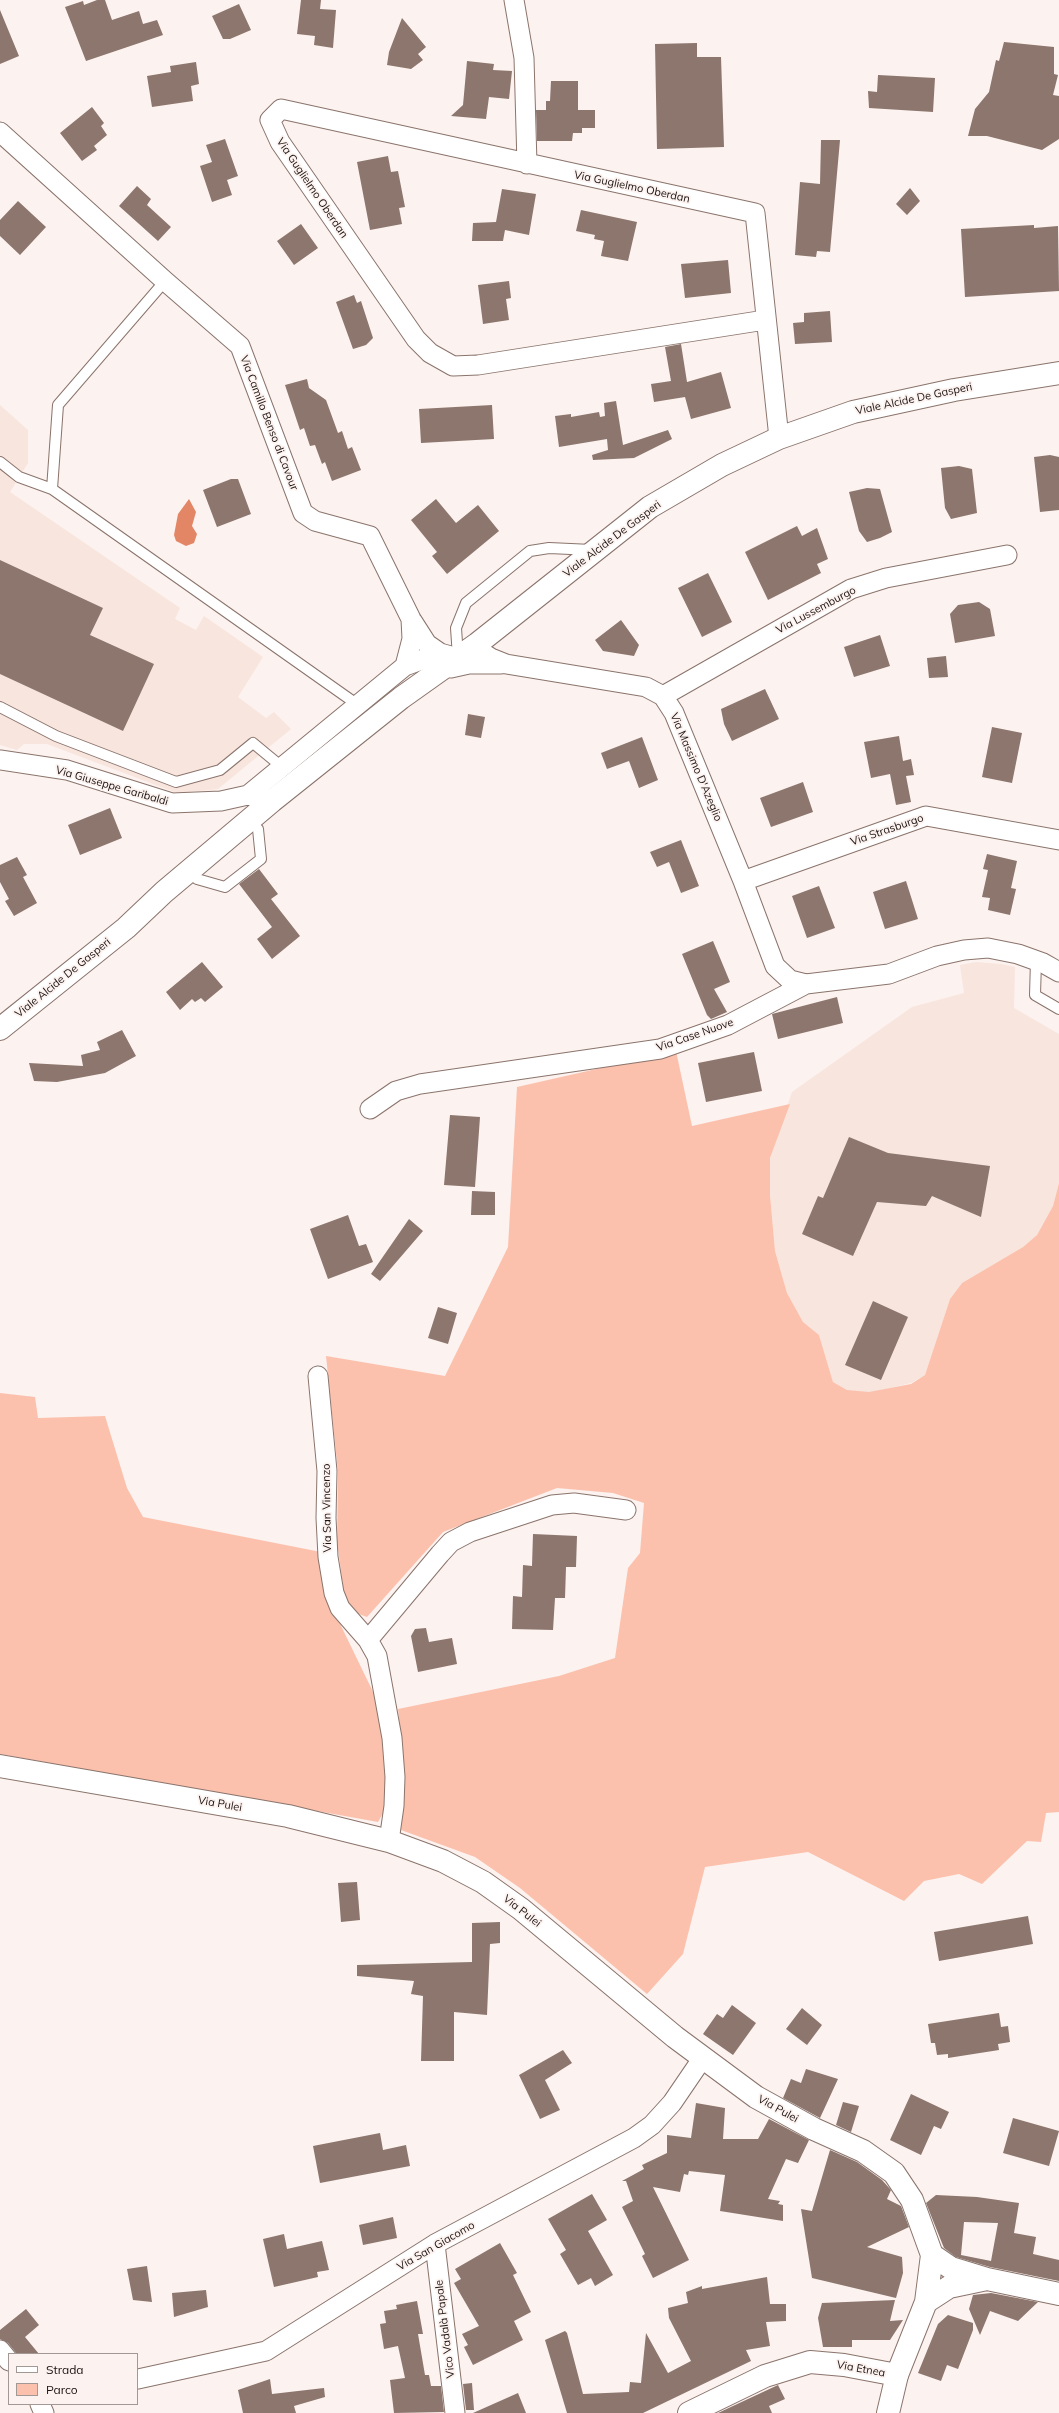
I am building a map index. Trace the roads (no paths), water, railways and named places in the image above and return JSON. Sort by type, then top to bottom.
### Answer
[{"type":"main road","name":"Viale Alcide De Gasperi","points":[[450,659],[477,644],[650,507],[722,465],[779,438],[878,405],[954,390],[1059,373]]},
{"type":"main road","points":[[126,928],[164,892],[272,801],[450,659]]},
{"type":"main road","points":[[126,928],[170,901],[407,708],[450,659]]},
{"type":"main road","name":"Viale Alcide De Gasperi","points":[[0,1029],[126,928]]},
{"type":"main road","name":"Via Pulei","points":[[0,1766],[288,1816],[388,1841],[443,1861],[483,1882],[521,1909],[702,2059],[756,2097],[814,2129],[863,2151],[894,2172],[912,2200],[932,2255]]},
{"type":"main road","points":[[932,2255],[951,2268],[987,2280],[1059,2294]]},
{"type":"main road","name":"Via Etnea","points":[[689,2413],[765,2376],[810,2362],[844,2364],[897,2375],[926,2302],[932,2255]]},
{"type":"main road","points":[[926,2302],[949,2288],[987,2280]]},
{"type":"main road","points":[[888,2413],[897,2375]]},
{"type":"street","points":[[514,0],[524,58],[527,164]]},
{"type":"street","name":"Via Guglielmo Oberdan","points":[[765,320],[478,365],[453,366],[430,353],[416,339],[280,142],[270,120],[281,108],[527,164],[755,213],[765,320],[779,438]]},
{"type":"street","name":"Via Camillo Benso di Cavour","points":[[0,132],[165,282],[240,346],[302,513],[315,521],[370,536],[411,619],[427,644],[450,659]]},
{"type":"street","name":"Via Lussemburgo","points":[[663,696],[851,589],[886,578],[1007,555]]},
{"type":"street","points":[[405,666],[412,639],[411,619]]},
{"type":"street","name":"Via Massimo D'Azeglio","points":[[477,644],[483,652],[491,658],[506,664],[646,687],[663,696],[674,713],[743,881],[775,966],[790,980],[806,984]]},
{"type":"street","points":[[248,795],[405,666],[450,659],[469,664],[506,664]]},
{"type":"street","name":"Via Giuseppe Garibaldi","points":[[0,760],[67,770],[172,804],[221,800],[248,795],[272,801]]},
{"type":"street","name":"Via Strasburgo","points":[[743,881],[926,816],[1059,840]]},
{"type":"street","name":"Via Case Nuove","points":[[370,1109],[396,1091],[420,1084],[660,1049],[728,1025],[806,984],[889,974],[937,956],[964,950],[988,948],[1036,961],[1059,972]]},
{"type":"street","name":"Via San Vincenzo","points":[[318,1376],[327,1471],[326,1518],[328,1557],[334,1593],[340,1608],[368,1640],[377,1656],[392,1738],[395,1777],[394,1806],[388,1841]]},
{"type":"street","points":[[368,1640],[451,1542],[470,1532],[552,1505],[574,1502],[626,1510]]},
{"type":"street","name":"Via San Giacomo","points":[[138,2379],[266,2351],[435,2244],[634,2138],[652,2125],[672,2104],[702,2059]]},
{"type":"street","name":"Vico Vadalà Papale","points":[[435,2244],[455,2413]]},
{"type":"street","points":[[0,2350],[8,2361]]},
{"type":"lane","points":[[52,489],[58,405],[165,282]]},
{"type":"lane","points":[[0,462],[19,477],[52,489],[358,705]]},
{"type":"lane","points":[[450,659],[456,628],[466,603],[530,552],[549,548],[596,550]]},
{"type":"lane","points":[[0,707],[56,736],[176,782],[220,770],[253,743],[282,767]]},
{"type":"lane","points":[[1036,961],[1035,995],[1059,1009]]}]
